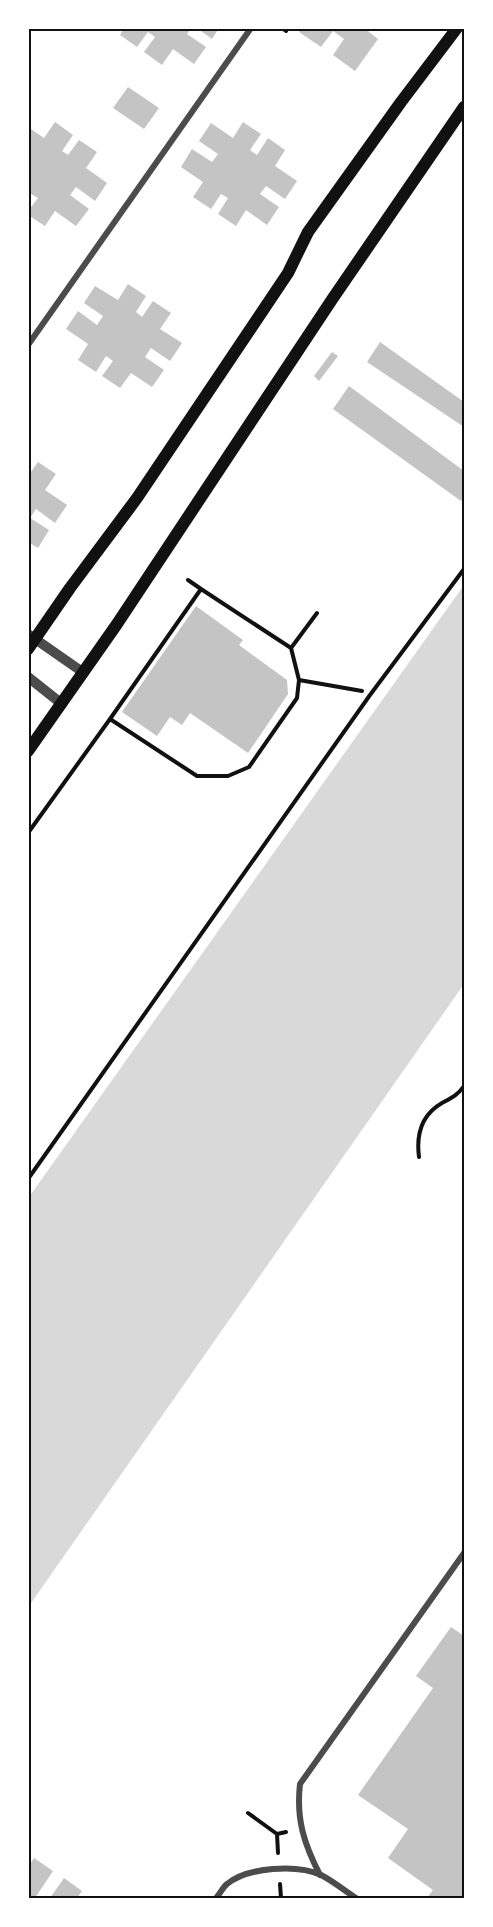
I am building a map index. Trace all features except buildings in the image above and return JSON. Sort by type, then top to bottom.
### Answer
[{"type":"main road","points":[[31,640],[137,498],[288,273],[308,232],[457,28]]},
{"type":"main road","points":[[28,751],[84,673],[333,298],[465,107]]},
{"type":"street","points":[[28,345],[251,28]]},
{"type":"street","points":[[31,640],[84,673]]},
{"type":"street","points":[[28,677],[62,704]]},
{"type":"street","points":[[320,1875],[306,1848],[298,1804],[300,1784],[465,1553]]},
{"type":"street","points":[[216,1899],[226,1884],[244,1875],[265,1870],[293,1869],[320,1875],[356,1899]]},
{"type":"path","points":[[28,1179],[363,705],[465,569]]},
{"type":"path","points":[[110,719],[197,776],[228,776],[249,767],[297,699],[299,680],[291,648],[188,580]]},
{"type":"path","points":[[28,833],[201,589]]},
{"type":"path","points":[[291,648],[317,613]]},
{"type":"path","points":[[299,680],[362,691]]},
{"type":"path","points":[[419,1156],[417,1140],[421,1125],[430,1111],[452,1098],[465,1086]]},
{"type":"path","points":[[248,1813],[277,1834]]},
{"type":"shaded area","points":[[464,585],[464,984],[29,1606],[29,1197]]}]
